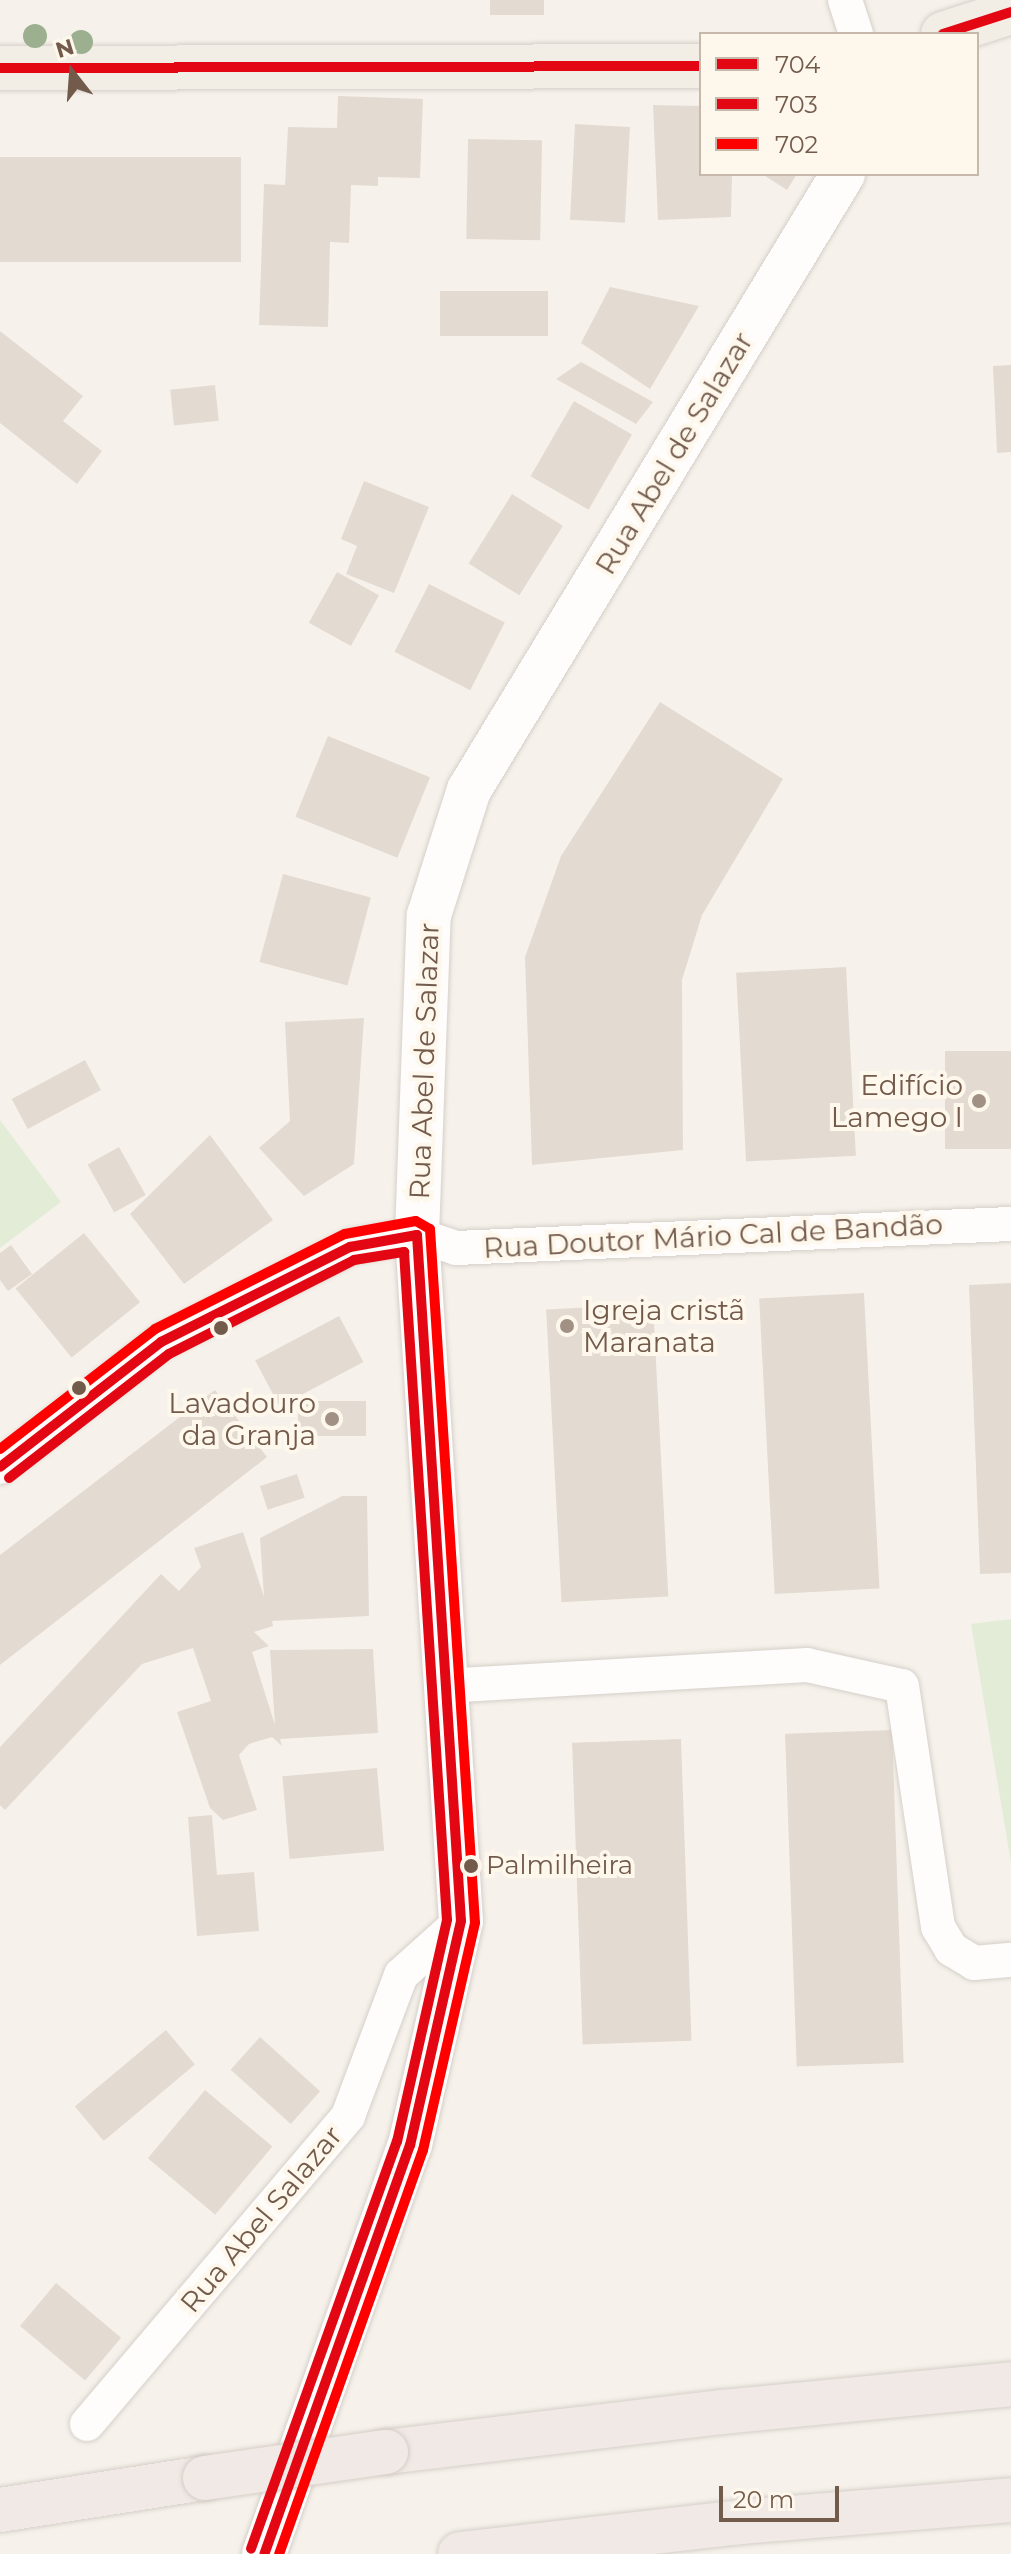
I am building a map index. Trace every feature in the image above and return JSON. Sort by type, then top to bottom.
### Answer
[{"type":"highway","points":[[0,2510],[386,2452],[722,2412],[1011,2384]]},
{"type":"highway","points":[[460,2554],[740,2522],[1011,2500]]},
{"type":"main road","points":[[949,32],[1011,12]]},
{"type":"main road","points":[[0,68],[699,66]]},
{"type":"street","points":[[845,0],[855,32]]},
{"type":"street","name":"Rua Abel de Salazar","points":[[264,2554],[410,2145],[461,1921],[443,1686],[417,1235],[429,915],[469,790],[842,176]]},
{"type":"street","name":"Rua Doutor Mário Cal de Bandão","points":[[417,1235],[456,1248],[1011,1224]]},
{"type":"street","points":[[0,1467],[161,1342],[350,1247],[417,1235]]},
{"type":"street","points":[[443,1686],[807,1665],[902,1686],[938,1927],[951,1949],[974,1963],[1011,1960]]},
{"type":"street","name":"Rua Abel Salazar","points":[[87,2424],[348,2116],[401,1975],[461,1921]]},
{"type":"green space","points":[[0,1120],[61,1202],[0,1248]]},
{"type":"green space","points":[[1011,1619],[1011,1863],[971,1624]]},
{"type":"building","points":[[490,0],[544,0],[544,15],[490,15]]},
{"type":"building","points":[[338,96],[423,99],[420,178],[378,177],[378,186],[351,185],[349,243],[330,242],[328,327],[259,325],[264,184],[285,185],[288,127],[337,128]]},
{"type":"building","points":[[653,105],[699,106],[699,176],[732,176],[731,217],[658,220]]},
{"type":"building","points":[[575,124],[630,127],[625,223],[570,220]]},
{"type":"building","points":[[468,139],[542,140],[540,240],[466,239]]},
{"type":"building","points":[[0,157],[241,157],[241,262],[0,262]]},
{"type":"building","points":[[765,176],[796,176],[787,190]]},
{"type":"building","points":[[610,287],[699,306],[650,389],[581,343]]},
{"type":"building","points":[[440,291],[548,291],[548,336],[440,336]]},
{"type":"building","points":[[0,331],[83,396],[63,421],[102,451],[77,484],[0,423]]},
{"type":"building","points":[[581,362],[653,402],[636,424],[556,379]]},
{"type":"building","points":[[1011,365],[1011,452],[997,453],[993,366]]},
{"type":"building","points":[[215,385],[219,421],[174,426],[170,390]]},
{"type":"building","points":[[574,401],[632,435],[589,510],[530,476]]},
{"type":"building","points":[[364,481],[429,507],[394,593],[346,574],[357,546],[341,539]]},
{"type":"building","points":[[512,494],[563,526],[519,595],[469,564]]},
{"type":"building","points":[[337,572],[379,595],[351,646],[309,623]]},
{"type":"building","points":[[429,584],[505,623],[470,690],[394,652]]},
{"type":"building","points":[[660,702],[783,779],[702,915],[682,980],[683,1150],[532,1165],[525,957],[561,856]]},
{"type":"building","points":[[328,736],[430,777],[397,858],[295,817]]},
{"type":"building","points":[[283,874],[371,898],[347,985],[259,962]]},
{"type":"building","points":[[846,967],[856,1156],[746,1161],[736,973]]},
{"type":"building","points":[[364,1018],[354,1164],[304,1196],[259,1148],[290,1121],[285,1022]]},
{"type":"building","name":"Edifício Lamego I","points":[[945,1051],[1011,1051],[1011,1149],[945,1149]]},
{"type":"building","points":[[85,1060],[101,1090],[28,1129],[12,1099]]},
{"type":"building","points":[[210,1135],[273,1220],[184,1284],[130,1214]]},
{"type":"building","points":[[119,1147],[146,1195],[114,1213],[88,1164]]},
{"type":"building","points":[[84,1233],[140,1302],[72,1358],[16,1288]]},
{"type":"building","points":[[11,1245],[32,1274],[8,1291],[0,1280],[0,1253]]},
{"type":"building","points":[[1011,1283],[1011,1573],[980,1574],[969,1285]]},
{"type":"building","points":[[864,1293],[879,1589],[775,1594],[759,1298]]},
{"type":"building","points":[[653,1304],[668,1597],[561,1602],[546,1310]]},
{"type":"building","points":[[339,1316],[363,1362],[280,1407],[255,1361]]},
{"type":"building","points":[[215,1390],[267,1457],[0,1665],[0,1555]]},
{"type":"building","name":"Lavadouro da Granja","points":[[298,1401],[366,1401],[366,1436],[298,1436]]},
{"type":"building","points":[[297,1474],[305,1498],[268,1510],[260,1486]]},
{"type":"building","points":[[342,1496],[367,1496],[369,1616],[272,1621],[273,1626],[254,1632],[269,1646],[252,1652],[275,1725],[270,1650],[373,1649],[378,1733],[280,1739],[282,1746],[272,1737],[249,1744],[239,1755],[257,1810],[223,1820],[210,1808],[177,1712],[211,1701],[193,1648],[142,1664],[5,1810],[0,1805],[0,1747],[161,1574],[179,1591],[201,1567],[194,1548],[243,1532],[264,1597],[260,1538]]},
{"type":"building","points":[[892,1730],[904,2063],[797,2067],[785,1734]]},
{"type":"building","points":[[681,1739],[692,2041],[583,2045],[572,1743]]},
{"type":"building","points":[[377,1768],[384,1851],[290,1859],[282,1776]]},
{"type":"building","points":[[212,1815],[217,1875],[254,1872],[259,1931],[197,1936],[188,1817]]},
{"type":"building","points":[[166,2030],[195,2064],[104,2141],[75,2106]]},
{"type":"building","points":[[260,2037],[320,2091],[291,2124],[231,2070]]},
{"type":"building","points":[[205,2090],[272,2147],[215,2215],[148,2158]]},
{"type":"building","points":[[56,2283],[121,2338],[85,2381],[20,2326]]},
{"type":"transit line","name":"704","points":[[949,32],[1011,12]]},
{"type":"transit line","name":"704","points":[[0,68],[699,66]]},
{"type":"transit line","name":"702","points":[[0,1449],[155,1329],[345,1234],[416,1221],[430,1229],[475,1923],[423,2150],[279,2554]]},
{"type":"transit line","name":"704","points":[[0,1467],[161,1342],[350,1247],[417,1235],[461,1921],[410,2145],[264,2554]]},
{"type":"transit line","name":"703","points":[[9,1478],[169,1354],[354,1260],[404,1252],[447,1920],[397,2141],[251,2549]]},
{"type":"place","name":"Edifício Lamego I","points":[[979,1101]]},
{"type":"place","name":"Igreja cristã Maranata","points":[[567,1326]]},
{"type":"place","name":"Lavadouro da Granja","points":[[332,1419]]},
{"type":"place","name":"Palmilheira","points":[[471,1866]]}]
